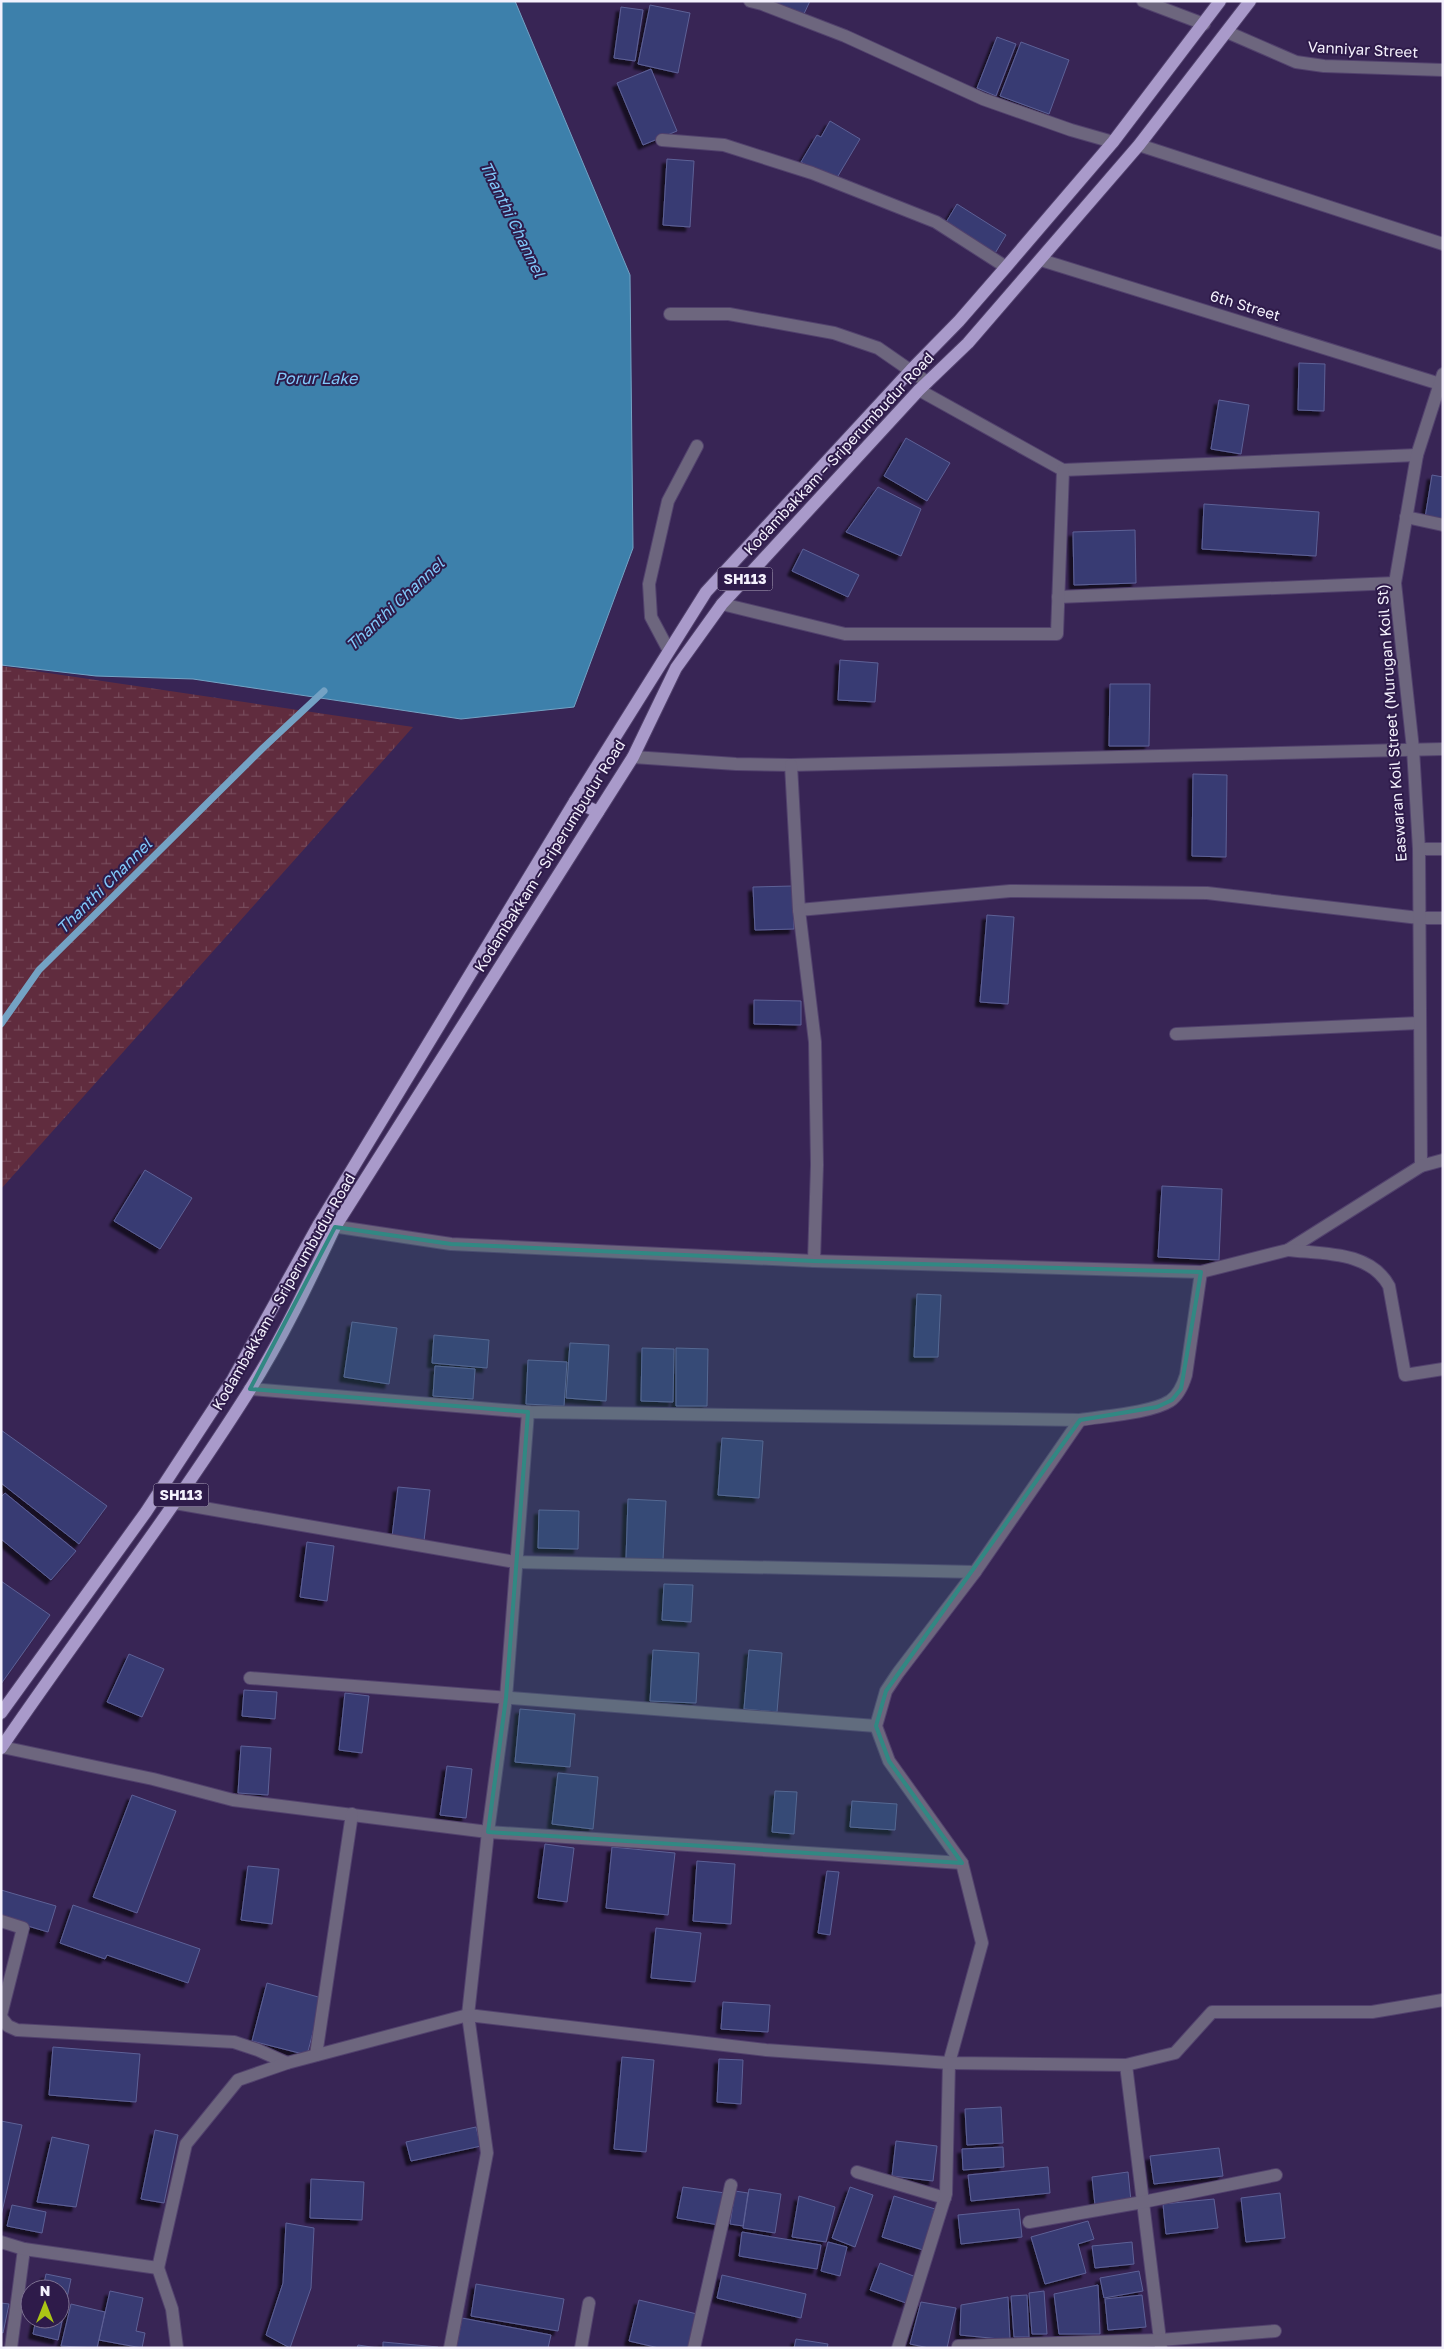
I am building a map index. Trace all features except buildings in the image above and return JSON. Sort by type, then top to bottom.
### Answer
[{"type":"main road","name":"Kodambakkam – Sriperumbudur Road","points":[[1,1713],[146,1512],[234,1379],[319,1224],[575,800],[668,649],[706,592],[910,370],[959,321],[1006,267],[1113,142],[1220,1]]},
{"type":"main road","name":"Kodambakkam – Sriperumbudur Road","points":[[2,1747],[175,1503],[250,1389],[310,1280],[336,1227],[633,757],[676,668],[722,604],[923,386],[968,343],[1041,260],[1139,145],[1250,1]]},
{"type":"main road","points":[[575,800],[598,812]]},
{"type":"street","points":[[750,1],[845,36],[983,99],[1071,130],[1113,142]]},
{"type":"street","points":[[1143,1],[1204,24]]},
{"type":"street","name":"Vanniyar Street","points":[[1226,32],[1296,62],[1324,66],[1443,70]]},
{"type":"street","points":[[662,140],[724,145],[812,173],[936,222],[1006,267]]},
{"type":"street","points":[[1139,145],[1443,244]]},
{"type":"street","name":"6th Street","points":[[1041,260],[1441,379]]},
{"type":"street","points":[[670,314],[729,314],[834,333],[878,348],[910,370],[923,386],[1063,470],[1417,455]]},
{"type":"street","name":"Easwaran Koil Street (Murugan Koil St)","points":[[1421,1166],[1420,849],[1413,749],[1395,584],[1417,455],[1441,379]]},
{"type":"street","points":[[668,649],[651,617],[649,584],[668,501],[697,446]]},
{"type":"street","points":[[722,604],[845,634],[1057,634],[1063,470]]},
{"type":"street","points":[[1406,517],[1443,525]]},
{"type":"street","points":[[1058,597],[1395,584]]},
{"type":"street","points":[[633,757],[736,764],[791,765],[1443,749]]},
{"type":"street","points":[[791,765],[799,910],[815,1042],[817,1165],[814,1261]]},
{"type":"street","points":[[1420,849],[1443,849]]},
{"type":"street","points":[[799,910],[1010,890],[1207,893],[1419,918],[1443,918]]},
{"type":"street","points":[[1176,1034],[1420,1023]]},
{"type":"street","points":[[319,1224],[451,1244],[814,1261],[1201,1272],[1288,1250],[1421,1166],[1443,1160]]},
{"type":"street","points":[[1288,1250],[1360,1260],[1378,1270],[1389,1286],[1405,1375],[1443,1370]]},
{"type":"street","points":[[250,1389],[528,1412],[1080,1420],[1157,1407],[1172,1400],[1181,1389],[1186,1375],[1201,1272]]},
{"type":"street","points":[[450,2348],[487,2153],[468,2015],[488,1832],[506,1698],[528,1412]]},
{"type":"street","points":[[898,2348],[944,2198],[949,2063],[982,1943],[962,1863],[889,1761],[876,1726],[881,1705],[890,1685],[975,1572],[1080,1420]]},
{"type":"street","points":[[175,1503],[516,1562],[975,1572]]},
{"type":"street","points":[[250,1678],[876,1726]]},
{"type":"street","points":[[2,1747],[153,1779],[233,1800],[488,1832],[962,1863]]},
{"type":"street","points":[[316,2055],[352,1814]]},
{"type":"street","points":[[1,1920],[23,1928],[1,2016],[8,2026],[17,2030],[234,2042],[287,2063]]},
{"type":"street","points":[[178,2348],[172,2309],[158,2268],[186,2144],[238,2080],[316,2055],[468,2015],[766,2050],[949,2063],[1126,2065],[1175,2053],[1212,2012],[1372,2012],[1443,2000]]},
{"type":"street","points":[[1126,2065],[1161,2344]]},
{"type":"street","points":[[857,2172],[944,2198]]},
{"type":"street","points":[[1029,2222],[1143,2202],[1276,2175]]},
{"type":"street","points":[[694,2348],[731,2186]]},
{"type":"street","points":[[1,2242],[24,2249],[158,2268]]},
{"type":"street","points":[[10,2348],[24,2249]]},
{"type":"street","points":[[581,2348],[589,2303]]},
{"type":"street","points":[[958,2346],[1161,2344],[1275,2331]]},
{"type":"highlighted area","points":[[335,1227],[451,1244],[814,1261],[1201,1272],[1181,1389],[1172,1400],[1157,1407],[1080,1420],[886,1691],[876,1726],[889,1761],[962,1863],[488,1832],[506,1698],[528,1412],[250,1389]]},
{"type":"green space","points":[[1,666],[413,727],[1,1189]]},
{"type":"water","name":"Porur Lake","points":[[1,1],[515,1],[630,275],[633,548],[574,707],[461,719],[193,679],[96,676],[1,665]]},
{"type":"waterway","name":"Thanthi Channel","points":[[1,1024],[39,970],[263,748],[324,691]]}]
